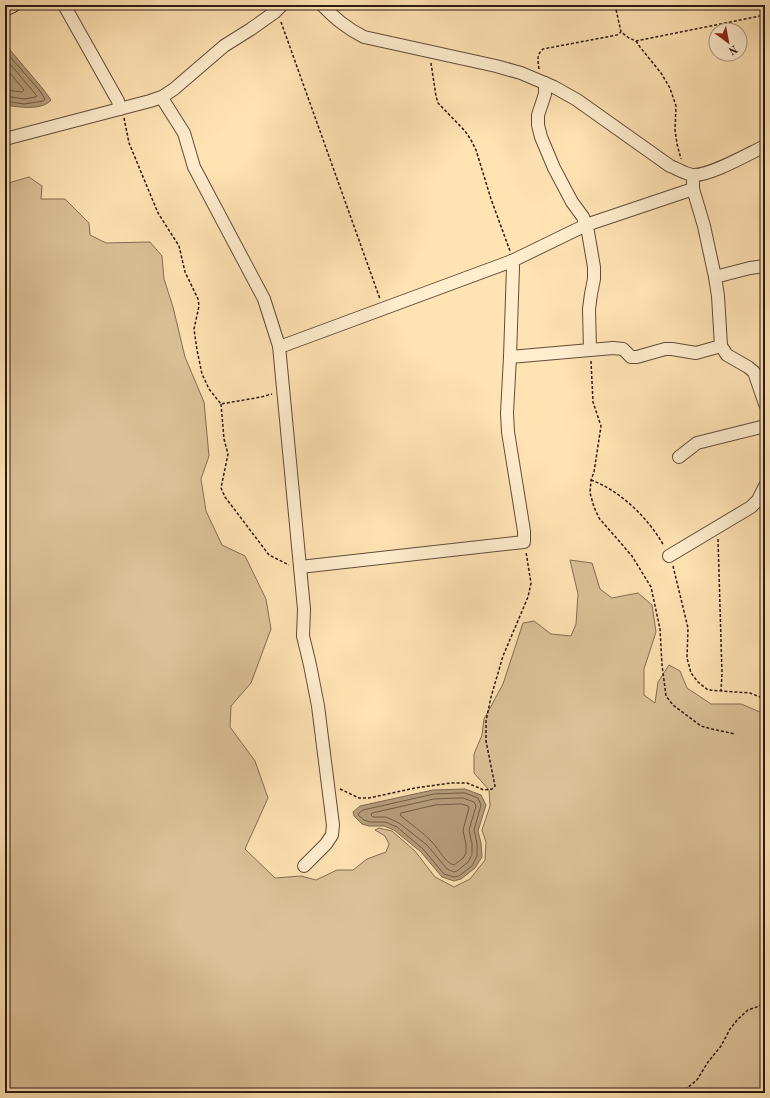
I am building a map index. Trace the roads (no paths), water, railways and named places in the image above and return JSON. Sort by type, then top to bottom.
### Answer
[{"type":"main road","points":[[5,8],[12,5]]},
{"type":"street","points":[[64,5],[118,101],[120,109]]},
{"type":"street","points":[[322,5],[350,30],[364,37],[502,68],[521,73],[554,87],[577,100],[670,166],[689,174],[702,174],[726,165],[765,146]]},
{"type":"street","points":[[5,139],[150,101],[162,96],[174,89],[224,46],[251,29],[278,8]]},
{"type":"street","points":[[544,83],[545,94],[538,115],[538,125],[541,137],[554,168],[572,202],[586,224],[594,267],[594,279],[589,309],[590,350]]},
{"type":"street","points":[[162,96],[184,132],[194,167],[264,299],[279,346],[304,609],[303,636],[318,706],[333,825],[332,835],[326,844],[304,866]]},
{"type":"street","points":[[689,174],[704,226],[715,277],[718,296],[721,346],[727,355],[754,372],[765,404]]},
{"type":"street","points":[[279,346],[512,260],[586,224],[693,189]]},
{"type":"street","points":[[300,567],[524,542],[524,531],[508,432],[507,413],[513,267],[512,260]]},
{"type":"street","points":[[715,277],[750,268],[765,266]]},
{"type":"street","points":[[510,358],[612,348],[623,349],[631,357],[637,357],[664,349],[696,353],[721,346]]},
{"type":"street","points":[[679,457],[697,443],[765,426]]},
{"type":"street","points":[[669,556],[751,507],[758,500],[765,486]]},
{"type":"water","points":[[5,44],[51,100],[42,106],[36,107],[16,107],[5,105]]},
{"type":"water","points":[[465,789],[481,795],[486,805],[478,831],[482,857],[475,868],[461,879],[454,881],[442,877],[421,852],[394,830],[384,826],[369,826],[362,824],[354,816],[353,812],[360,806],[433,790]]}]
